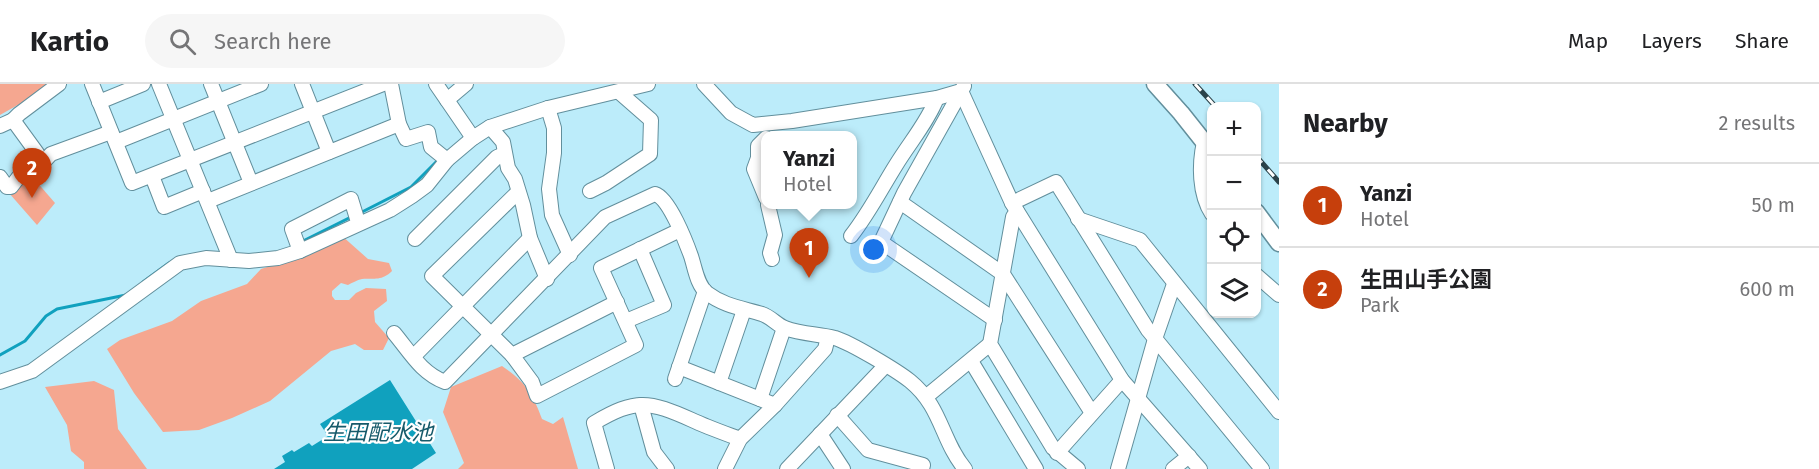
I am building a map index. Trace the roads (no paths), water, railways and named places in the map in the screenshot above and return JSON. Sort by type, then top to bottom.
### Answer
[{"type":"main road","points":[[1155,84],[1207,146]]},
{"type":"main road","points":[[1261,218],[1279,243]]},
{"type":"street","points":[[0,126],[13,120],[59,84]]},
{"type":"street","points":[[92,84],[132,183],[383,84]]},
{"type":"street","points":[[99,102],[143,84]]},
{"type":"street","points":[[159,84],[231,260]]},
{"type":"street","points":[[211,84],[251,183]]},
{"type":"street","points":[[34,172],[51,154],[174,118],[261,84]]},
{"type":"street","points":[[302,84],[329,152]]},
{"type":"street","points":[[391,84],[399,124],[406,139],[428,132],[431,147],[447,160]]},
{"type":"street","points":[[436,84],[473,138]]},
{"type":"street","points":[[447,100],[466,84]]},
{"type":"street","points":[[0,382],[32,371],[180,263],[206,258],[249,261],[278,258],[300,251],[358,222],[390,210],[412,196],[427,185],[447,160],[490,127],[548,108],[648,84]]},
{"type":"street","points":[[704,84],[731,113],[753,125],[937,98],[963,88]]},
{"type":"street","points":[[963,88],[900,202],[881,242],[995,320]]},
{"type":"street","points":[[963,88],[1015,207],[1122,380],[1200,469]]},
{"type":"street","points":[[590,191],[650,154],[651,120],[619,92]]},
{"type":"street","points":[[851,236],[868,213],[892,170],[918,135],[937,98]]},
{"type":"street","points":[[548,108],[554,128],[554,153],[549,189],[552,215],[570,255]]},
{"type":"street","points":[[0,177],[7,187],[11,187],[37,153],[13,120]]},
{"type":"street","points":[[776,131],[792,121]]},
{"type":"street","points":[[152,176],[164,207],[251,183],[399,124]]},
{"type":"street","points":[[490,127],[502,142],[508,168],[515,179],[523,205],[530,238],[547,279]]},
{"type":"street","points":[[761,143],[758,146],[758,159],[754,169],[761,187]]},
{"type":"street","points":[[1207,148],[1202,153],[1203,194],[1204,202],[1209,210]]},
{"type":"street","points":[[415,239],[497,157],[504,154]]},
{"type":"street","points":[[927,396],[990,344],[1015,207],[1056,182],[1155,339],[1263,469]]},
{"type":"street","points":[[518,192],[432,276],[512,354],[532,382],[537,396],[636,345],[601,268],[680,230]]},
{"type":"street","points":[[394,333],[418,364],[432,377],[445,382],[605,217],[655,194],[660,195],[680,230],[700,285],[705,291],[722,304],[764,314],[784,328],[837,339],[910,381],[927,396],[934,406],[957,458],[965,469]]},
{"type":"street","points":[[300,251],[292,229],[351,199],[358,222]]},
{"type":"street","points":[[900,202],[1003,274],[1092,413]]},
{"type":"street","points":[[769,209],[775,236],[770,253],[771,259]]},
{"type":"street","points":[[1078,219],[1140,240],[1279,412]]},
{"type":"street","points":[[414,356],[530,238]]},
{"type":"street","points":[[626,321],[664,305],[640,249]]},
{"type":"street","points":[[1261,279],[1279,295]]},
{"type":"street","points":[[1118,469],[1155,339],[1174,284]]},
{"type":"street","points":[[705,291],[677,373],[719,383],[775,405]]},
{"type":"street","points":[[512,354],[617,302]]},
{"type":"street","points":[[719,383],[744,310]]},
{"type":"street","points":[[760,399],[784,328]]},
{"type":"street","points":[[725,469],[740,439],[775,405],[825,349],[828,337]]},
{"type":"street","points":[[990,344],[1057,453],[1078,469]]},
{"type":"street","points":[[971,361],[1036,469]]},
{"type":"street","points":[[787,469],[885,366]]},
{"type":"street","points":[[1057,453],[1122,380]]},
{"type":"street","points":[[607,469],[594,423],[615,411],[641,405],[662,407],[740,439]]},
{"type":"street","points":[[641,405],[654,452],[667,469]]},
{"type":"street","points":[[837,415],[868,450],[923,465],[922,469]]},
{"type":"street","points":[[820,434],[843,469]]},
{"type":"street","points":[[1173,469],[1189,456]]},
{"type":"water","name":"生田配水池","points":[[390,380],[436,453],[412,469],[274,469],[285,462],[282,456],[309,443],[312,446],[328,436],[320,424]]},
{"type":"waterway","points":[[360,213],[411,187],[437,161]]},
{"type":"waterway","points":[[301,242],[351,217]]},
{"type":"waterway","points":[[143,282],[169,263]]},
{"type":"waterway","points":[[0,355],[25,341],[46,316],[57,309],[126,295]]},
{"type":"railway","points":[[1195,84],[1211,102]]},
{"type":"railway","points":[[1261,162],[1279,182]]},
{"type":"place","name":"生田山手公園","points":[[32,198]]},
{"type":"place","name":"Yanzi","points":[[809,278]]}]
